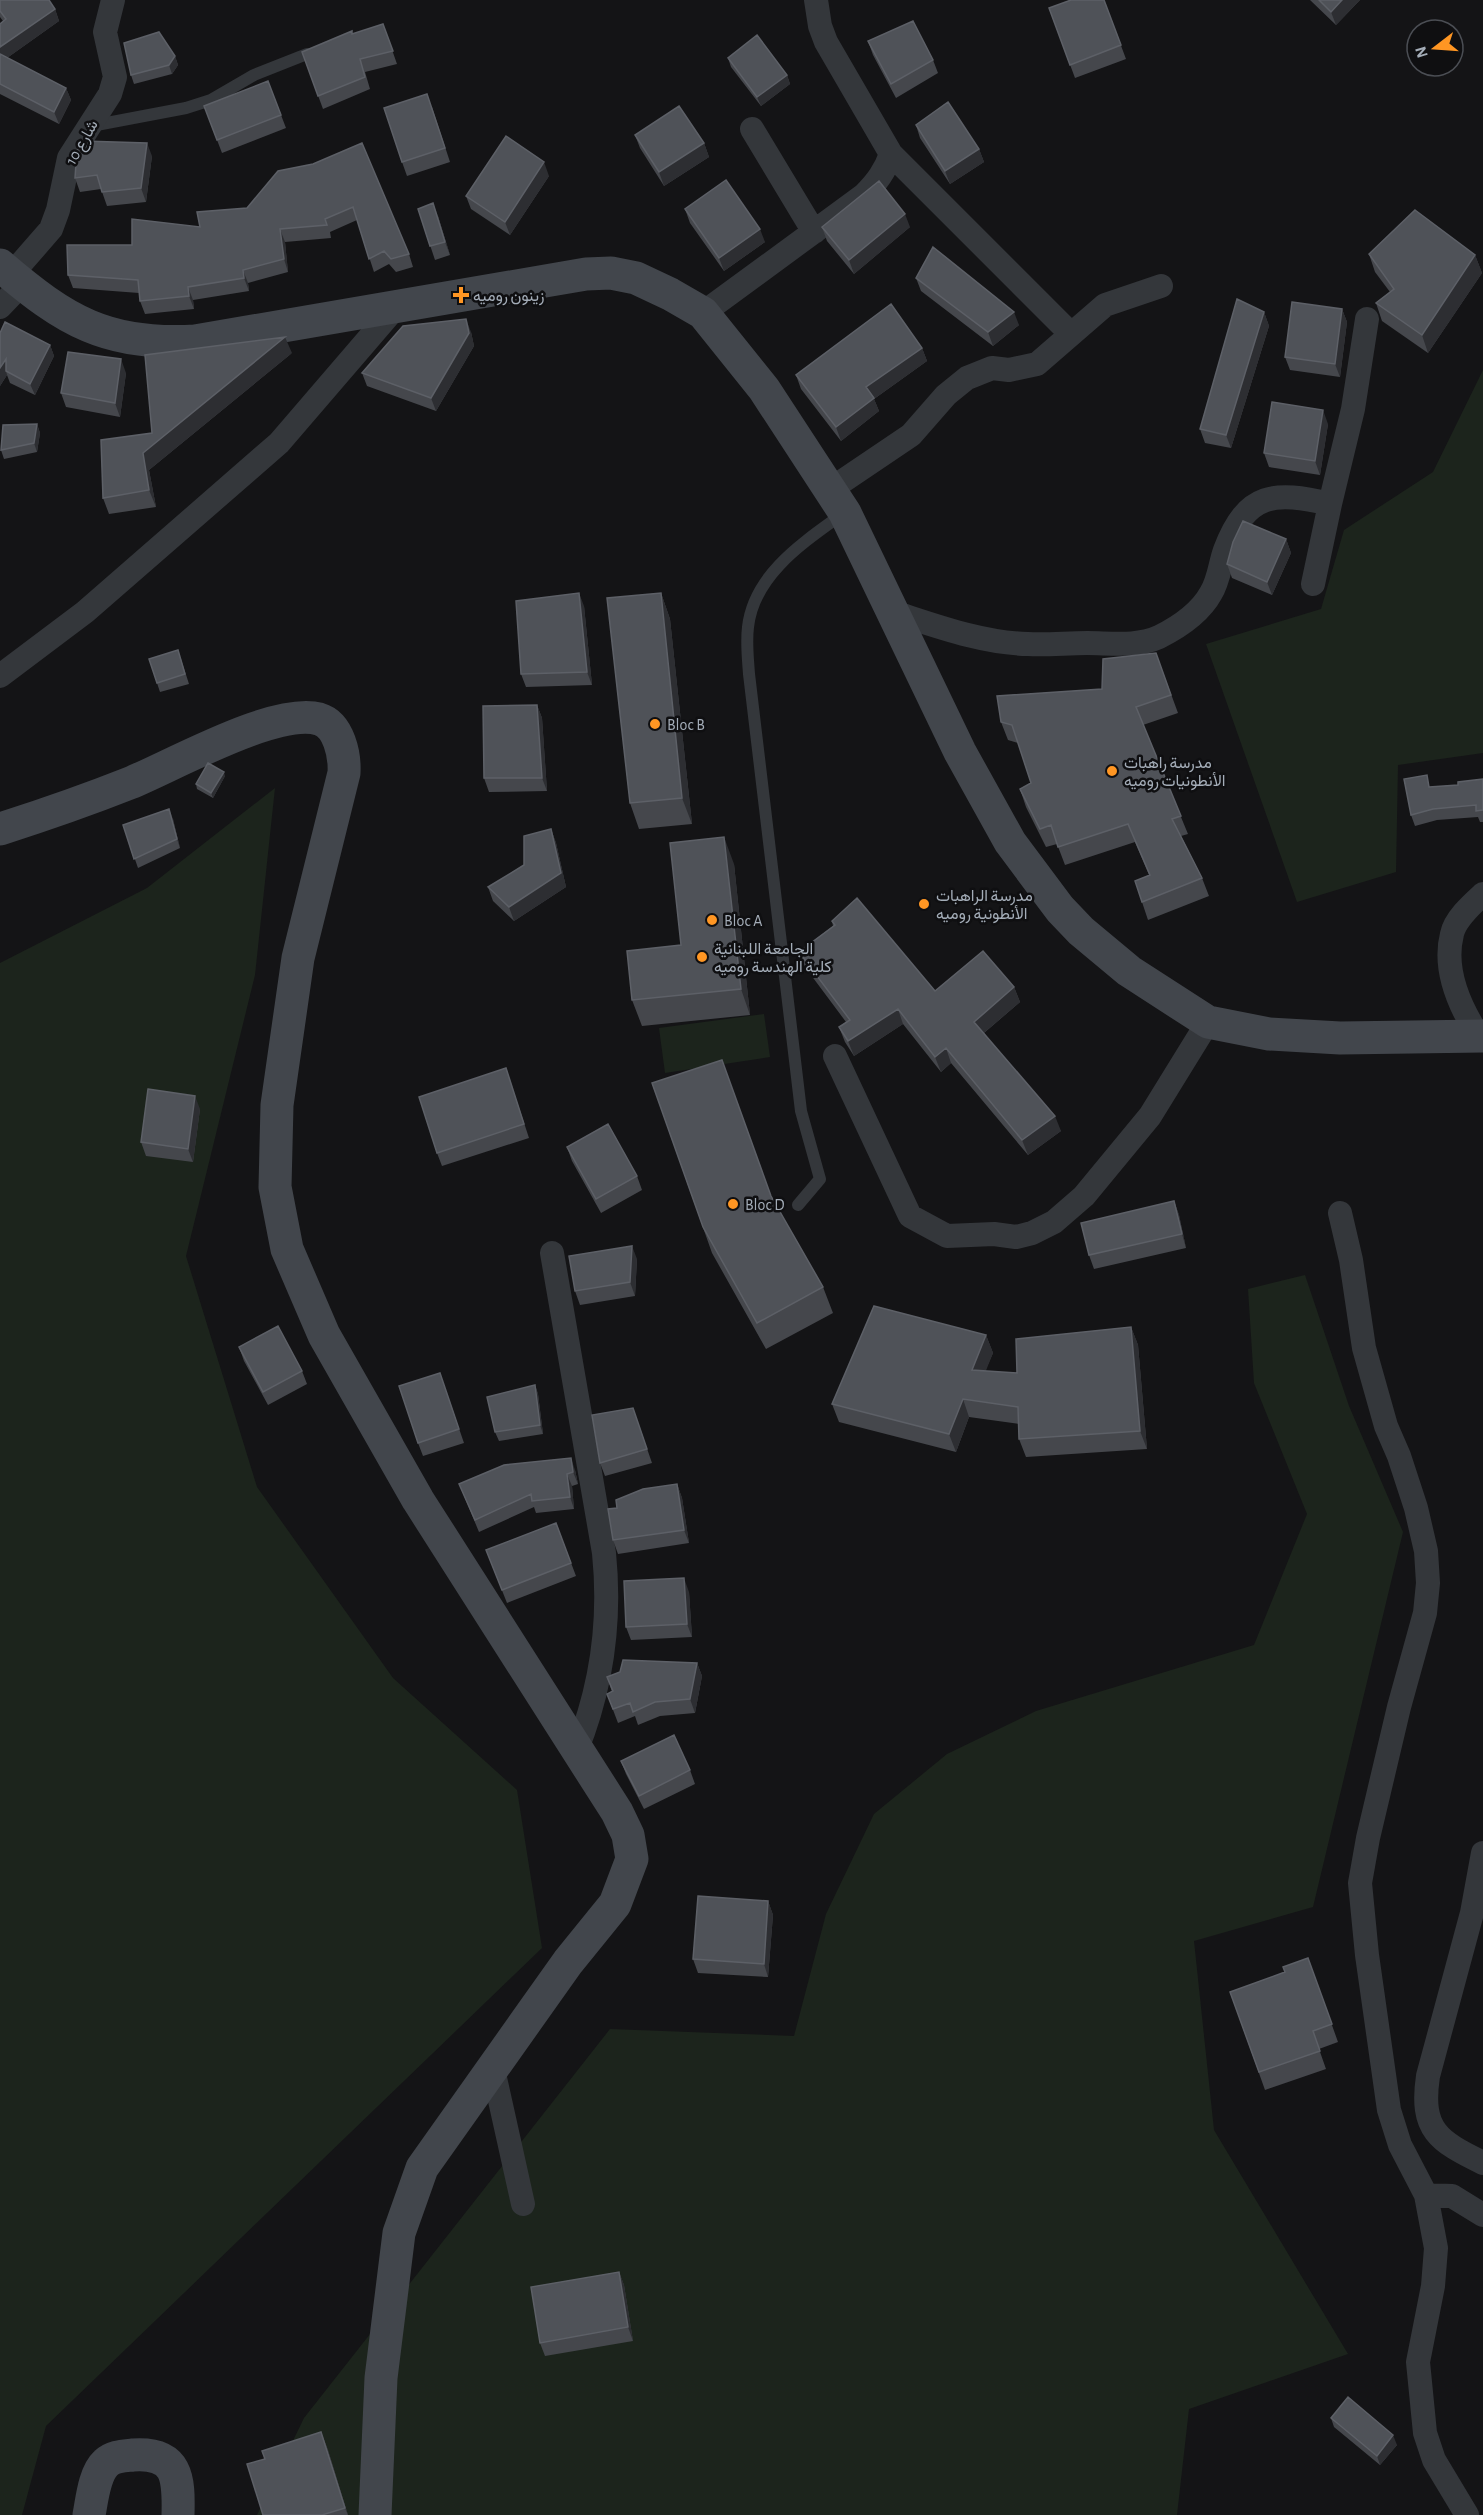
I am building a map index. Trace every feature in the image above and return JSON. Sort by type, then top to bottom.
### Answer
[{"type":"street","name":"شارع 10","points":[[8,283],[51,229],[58,210],[69,158],[106,104],[115,77],[105,32],[113,0]]},
{"type":"street","points":[[816,0],[820,26],[826,42],[891,154],[1071,334]]},
{"type":"street","points":[[752,129],[814,232]]},
{"type":"street","points":[[703,313],[864,195],[878,182],[891,154]]},
{"type":"street","points":[[8,283],[80,323],[125,338],[148,341],[195,341],[586,274],[611,273],[636,278],[670,294],[703,313],[764,389],[838,501],[890,611],[990,807],[1039,883],[1082,931],[1129,971],[1208,1022],[1269,1034],[1340,1038],[1480,1036]]},
{"type":"street","points":[[838,501],[911,435],[946,395],[967,378],[992,368],[1009,370],[1037,364],[1105,305],[1161,286]]},
{"type":"street","points":[[0,676],[85,612],[279,443],[395,308]]},
{"type":"street","points":[[1313,584],[1353,409],[1367,319]]},
{"type":"street","points":[[890,611],[986,639],[1027,644],[1128,644],[1157,638],[1199,610],[1211,594],[1225,550],[1244,513],[1252,504],[1278,498],[1330,504]]},
{"type":"street","points":[[0,829],[132,782],[253,728],[304,717],[320,719],[331,727],[345,755],[344,773],[298,958],[277,1105],[275,1187],[287,1249],[324,1335],[406,1479],[576,1751],[617,1812],[628,1835],[632,1859],[615,1904],[568,1962],[422,2168],[399,2233],[381,2378],[375,2515]]},
{"type":"street","points":[[1480,1036],[1462,1010],[1450,960],[1452,933],[1465,912],[1483,894]]},
{"type":"street","points":[[836,1056],[910,1216],[946,1236],[994,1234],[1016,1237],[1032,1233],[1054,1221],[1084,1196],[1150,1116],[1208,1022]]},
{"type":"street","points":[[1340,1213],[1351,1260],[1364,1348],[1386,1426],[1416,1508],[1426,1551],[1425,1612],[1396,1718],[1368,1838],[1360,1884],[1366,1955],[1389,2110],[1400,2145],[1426,2195],[1436,2247],[1432,2286],[1418,2361],[1425,2433],[1434,2460],[1467,2515]]},
{"type":"street","points":[[552,1253],[604,1553],[607,1586],[598,1686],[576,1751]]},
{"type":"street","points":[[1483,1853],[1472,1912],[1428,2076],[1424,2101],[1430,2124],[1450,2146],[1483,2163]]},
{"type":"street","points":[[494,2069],[523,2204]]},
{"type":"street","points":[[1426,2195],[1452,2196],[1483,2215]]},
{"type":"street","points":[[89,2515],[99,2474],[107,2462],[120,2456],[149,2454],[163,2458],[174,2469],[179,2486],[178,2515]]},
{"type":"lane","points":[[89,126],[186,108],[218,96],[254,75],[307,54]]},
{"type":"lane","points":[[798,1205],[820,1179],[801,1111],[749,674],[747,627],[758,591],[772,573],[805,541],[838,501]]},
{"type":"shaded area","points":[[1483,370],[1483,753],[1398,765],[1396,872],[1297,902],[1206,644],[1321,609],[1344,530],[1433,472]]},
{"type":"shaded area","points":[[275,788],[255,975],[186,1256],[257,1487],[393,1678],[517,1790],[542,1948],[46,2426],[22,2515],[0,2515],[0,963],[147,888]]},
{"type":"shaded area","points":[[764,1014],[770,1057],[665,1073],[659,1028]]},
{"type":"shaded area","points":[[1305,1275],[1349,1406],[1403,1532],[1313,1907],[1194,1941],[1214,2130],[1348,2354],[1189,2409],[1177,2515],[257,2515],[304,2418],[610,2029],[794,2036],[826,1914],[874,1814],[947,1754],[1036,1711],[1254,1645],[1307,1514],[1254,1383],[1248,1289]]},
{"type":"building","points":[[0,0],[49,0],[55,9],[0,47],[0,24],[6,19],[0,11]]},
{"type":"building","points":[[1071,0],[1104,0],[1121,45],[1070,65],[1049,8]]},
{"type":"building","points":[[1319,0],[1342,0],[1331,12]]},
{"type":"building","points":[[913,21],[933,60],[891,84],[868,41]]},
{"type":"building","points":[[383,24],[393,51],[360,59],[365,77],[318,96],[302,52],[352,31],[352,34]]},
{"type":"building","points":[[159,32],[175,56],[169,65],[131,75],[124,43]]},
{"type":"building","points":[[757,35],[787,75],[757,97],[728,58]]},
{"type":"building","points":[[0,54],[66,88],[54,112],[0,84]]},
{"type":"building","points":[[268,81],[281,115],[217,140],[204,106]]},
{"type":"building","points":[[427,94],[445,148],[402,162],[384,108]]},
{"type":"building","points":[[948,102],[979,149],[945,171],[916,125]]},
{"type":"building","points":[[679,106],[704,143],[659,172],[635,135]]},
{"type":"building","points":[[506,136],[544,162],[505,222],[466,196]]},
{"type":"building","points":[[83,141],[147,143],[141,188],[102,192],[97,175],[75,178],[77,150]]},
{"type":"building","points":[[362,143],[409,254],[391,259],[384,251],[369,259],[353,207],[325,219],[327,225],[280,229],[284,259],[243,270],[244,278],[188,287],[189,296],[140,301],[138,280],[68,275],[67,245],[132,245],[132,219],[200,227],[197,212],[247,208],[278,171],[313,164]]},
{"type":"building","points":[[726,180],[760,229],[719,258],[685,209]]},
{"type":"building","points":[[879,181],[905,214],[849,260],[822,227]]},
{"type":"building","points":[[433,203],[445,242],[430,246],[418,209]]},
{"type":"building","points":[[1415,210],[1475,255],[1422,335],[1376,303],[1394,289],[1369,254]]},
{"type":"building","points":[[933,247],[1014,312],[988,332],[916,278]]},
{"type":"building","points":[[1237,299],[1264,312],[1226,435],[1200,429]]},
{"type":"building","points":[[1292,302],[1342,309],[1335,364],[1285,357]]},
{"type":"building","points":[[891,304],[922,348],[866,387],[874,398],[836,427],[796,375]]},
{"type":"building","points":[[466,319],[469,333],[431,398],[362,373],[403,326]]},
{"type":"building","points":[[5,322],[50,345],[30,384],[6,371],[6,359],[0,368],[0,333]]},
{"type":"building","points":[[285,337],[143,453],[149,490],[103,498],[101,440],[152,433],[145,355]]},
{"type":"building","points":[[68,352],[121,359],[115,403],[61,393]]},
{"type":"building","points":[[1272,402],[1323,410],[1315,461],[1264,453]]},
{"type":"building","points":[[37,424],[34,443],[1,450],[3,425]]},
{"type":"building","points":[[1243,521],[1286,539],[1267,582],[1227,564],[1233,542]]},
{"type":"building","points":[[579,593],[587,672],[521,674],[516,601]]},
{"type":"building","name":"Bloc B","points":[[661,593],[682,798],[630,803],[607,598]]},
{"type":"building","points":[[178,650],[185,674],[157,683],[149,659]]},
{"type":"building","points":[[1156,653],[1171,695],[1136,707],[1181,816],[1172,819],[1202,878],[1142,902],[1135,881],[1150,875],[1128,824],[1058,847],[1051,825],[1040,829],[1020,789],[1031,783],[1012,725],[1001,722],[997,696],[1102,689],[1103,659]]},
{"type":"building","points":[[537,705],[542,778],[484,778],[483,706]]},
{"type":"building","points":[[208,763],[224,772],[211,793],[196,784]]},
{"type":"building","points":[[1427,775],[1429,787],[1458,785],[1458,782],[1483,779],[1483,810],[1476,811],[1476,805],[1433,809],[1411,815],[1404,779]]},
{"type":"building","points":[[169,809],[177,839],[134,859],[123,825]]},
{"type":"building","points":[[551,829],[561,873],[509,907],[488,887],[524,865],[524,836]]},
{"type":"building","name":"Bloc A","points":[[724,837],[741,989],[632,1000],[627,951],[681,945],[670,843]]},
{"type":"building","points":[[857,898],[935,991],[983,951],[1014,987],[974,1022],[1055,1116],[1022,1140],[946,1048],[935,1057],[898,1009],[848,1041],[839,1027],[850,1020],[799,952],[835,925],[832,921]]},
{"type":"building","name":"Bloc D","points":[[722,1060],[771,1196],[823,1287],[757,1323],[703,1227],[652,1083]]},
{"type":"building","points":[[506,1068],[524,1124],[437,1153],[419,1097]]},
{"type":"building","points":[[148,1089],[195,1096],[188,1149],[141,1142]]},
{"type":"building","points":[[608,1124],[637,1176],[596,1199],[567,1147]]},
{"type":"building","points":[[1174,1201],[1182,1234],[1089,1255],[1081,1223]]},
{"type":"building","points":[[632,1246],[630,1282],[575,1291],[569,1256]]},
{"type":"building","points":[[874,1306],[986,1335],[972,1370],[1017,1373],[1016,1339],[1131,1327],[1140,1431],[1019,1439],[1018,1407],[963,1399],[949,1434],[832,1404]]},
{"type":"building","points":[[278,1326],[302,1371],[263,1392],[239,1347]]},
{"type":"building","points":[[440,1373],[459,1429],[418,1443],[399,1386]]},
{"type":"building","points":[[535,1385],[540,1425],[495,1432],[487,1397]]},
{"type":"building","points":[[633,1408],[647,1449],[600,1463],[592,1415]]},
{"type":"building","points":[[571,1458],[573,1472],[567,1474],[570,1497],[532,1501],[531,1494],[475,1520],[459,1484],[504,1465]]},
{"type":"building","points":[[677,1484],[684,1530],[613,1540],[608,1509],[617,1508],[616,1500],[643,1489]]},
{"type":"building","points":[[556,1523],[571,1563],[502,1590],[486,1550]]},
{"type":"building","points":[[684,1578],[687,1624],[626,1627],[624,1581]]},
{"type":"building","points":[[623,1660],[697,1663],[690,1699],[655,1702],[633,1712],[630,1703],[613,1709],[607,1694],[613,1691],[607,1677],[620,1672]]},
{"type":"building","points":[[674,1735],[690,1770],[639,1796],[621,1761]]},
{"type":"building","points":[[698,1896],[768,1901],[764,1964],[693,1959]]},
{"type":"building","points":[[1308,1958],[1332,2024],[1313,2031],[1320,2051],[1259,2072],[1230,1992],[1285,1972],[1283,1967]]},
{"type":"building","points":[[619,2272],[628,2327],[540,2343],[531,2287]]},
{"type":"building","points":[[1348,2397],[1393,2435],[1377,2456],[1331,2418]]},
{"type":"building","points":[[321,2432],[345,2508],[322,2515],[263,2515],[247,2464],[265,2459],[262,2451]]},
{"type":"place","name":"زينون روميه","points":[[461,295]]},
{"type":"place","name":"Bloc B","points":[[655,724]]},
{"type":"place","name":"مدرسة راهبات الأنطونيات روميه","points":[[1112,771]]},
{"type":"place","name":"مدرسة الراهبات الأنطونية روميه","points":[[924,904]]},
{"type":"place","name":"Bloc A","points":[[712,920]]},
{"type":"place","name":"الجامعة اللبنانية كلية الهندسة روميه","points":[[702,957]]},
{"type":"place","name":"Bloc D","points":[[733,1204]]}]
